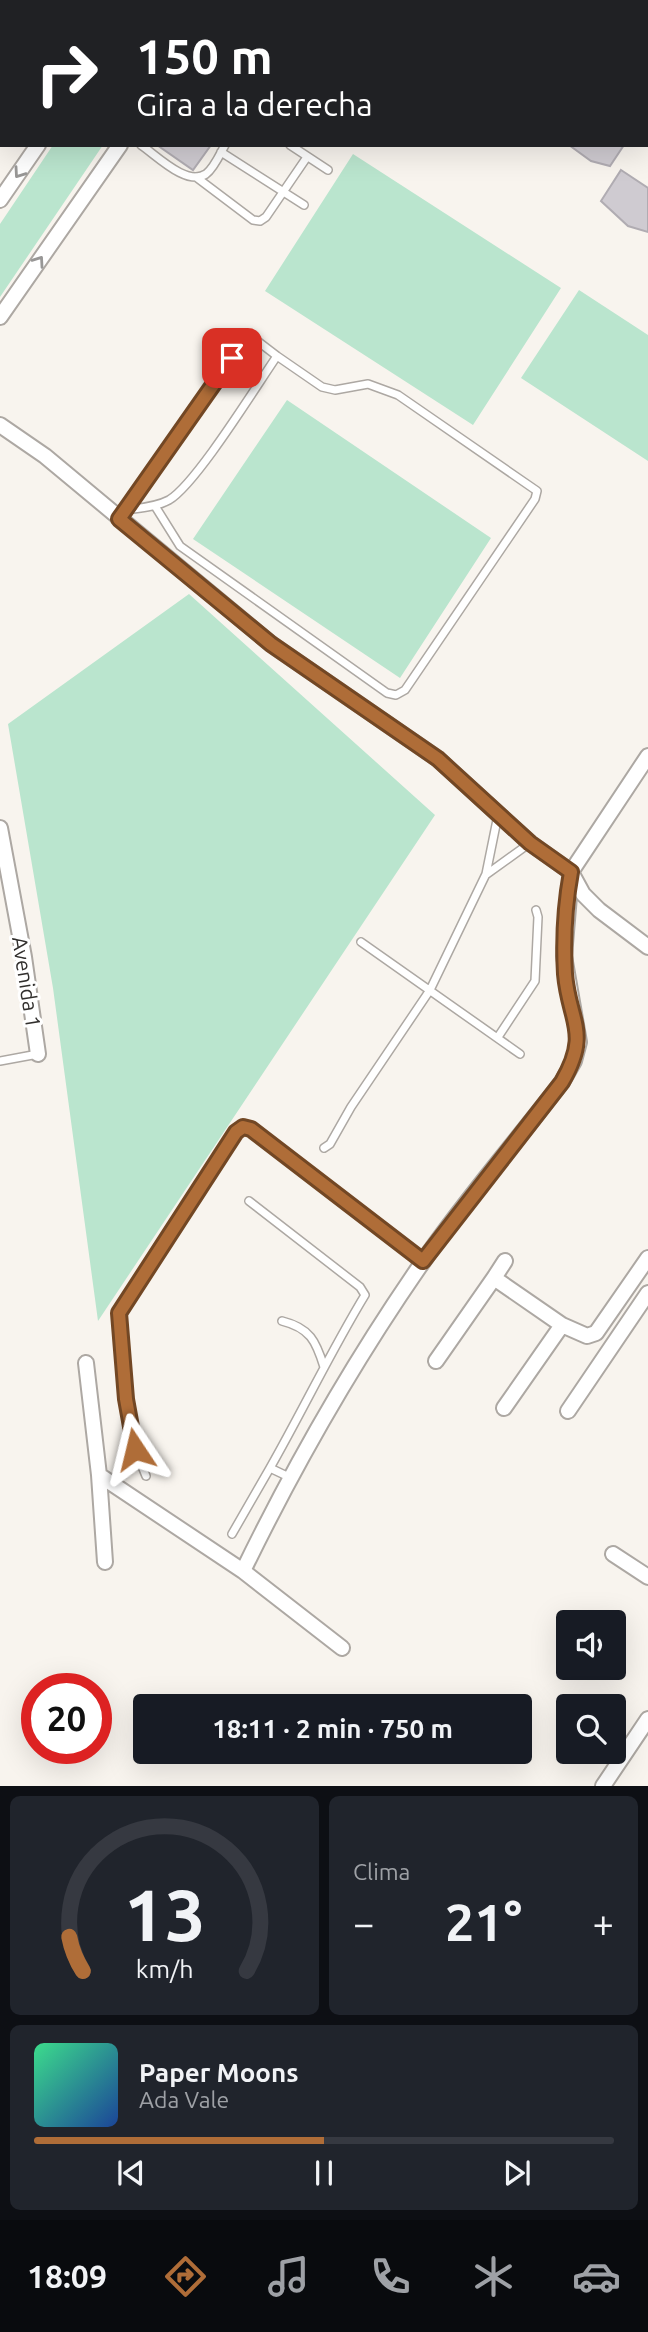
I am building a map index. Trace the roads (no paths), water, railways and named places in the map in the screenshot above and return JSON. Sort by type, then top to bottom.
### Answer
[{"type":"street","points":[[0,200],[37,147]]},
{"type":"street","points":[[0,317],[119,147]]},
{"type":"street","points":[[0,425],[123,514],[288,657],[416,741],[530,843],[571,872],[583,894],[648,947]]},
{"type":"street","points":[[243,1571],[289,1477],[362,1355],[423,1261],[562,1082],[574,1061],[579,1042],[564,956],[571,872],[648,755]]},
{"type":"street","name":"Avenida 1","points":[[0,828],[38,1054]]},
{"type":"street","points":[[494,1278],[562,1325],[577,1334],[587,1336],[596,1333],[648,1258]]},
{"type":"street","points":[[436,1362],[505,1261]]},
{"type":"street","points":[[568,1412],[648,1293]]},
{"type":"street","points":[[504,1408],[562,1325]]},
{"type":"street","points":[[86,1363],[99,1475],[105,1562]]},
{"type":"street","points":[[99,1475],[243,1571],[342,1648]]},
{"type":"street","points":[[612,1554],[648,1577]]},
{"type":"street","points":[[603,1786],[648,1719]]},
{"type":"lane","points":[[144,147],[185,176],[196,177],[207,173],[223,149],[303,205]]},
{"type":"lane","points":[[293,147],[328,170]]},
{"type":"lane","points":[[196,177],[253,220],[260,221],[307,157]]},
{"type":"lane","points":[[123,514],[242,347],[251,341],[260,343],[322,387],[335,390],[368,384],[398,394],[537,491],[535,499],[405,690],[396,695],[387,694],[191,554],[180,545],[155,506]]},
{"type":"lane","points":[[123,514],[170,500],[191,481],[277,356]]},
{"type":"lane","points":[[324,1148],[330,1144],[351,1107],[430,990],[486,874],[498,813]]},
{"type":"lane","points":[[486,874],[530,843]]},
{"type":"lane","points":[[498,1037],[535,981],[536,910]]},
{"type":"lane","points":[[361,942],[520,1054]]},
{"type":"lane","points":[[0,1061],[38,1054]]},
{"type":"lane","points":[[146,1476],[135,1449],[126,1399],[119,1313],[236,1132],[243,1127],[251,1129],[423,1261]]},
{"type":"lane","points":[[232,1534],[270,1468],[334,1344],[365,1295],[360,1287],[249,1200]]},
{"type":"lane","points":[[282,1321],[298,1325],[310,1333],[324,1367]]},
{"type":"lane","points":[[270,1468],[289,1477]]}]
